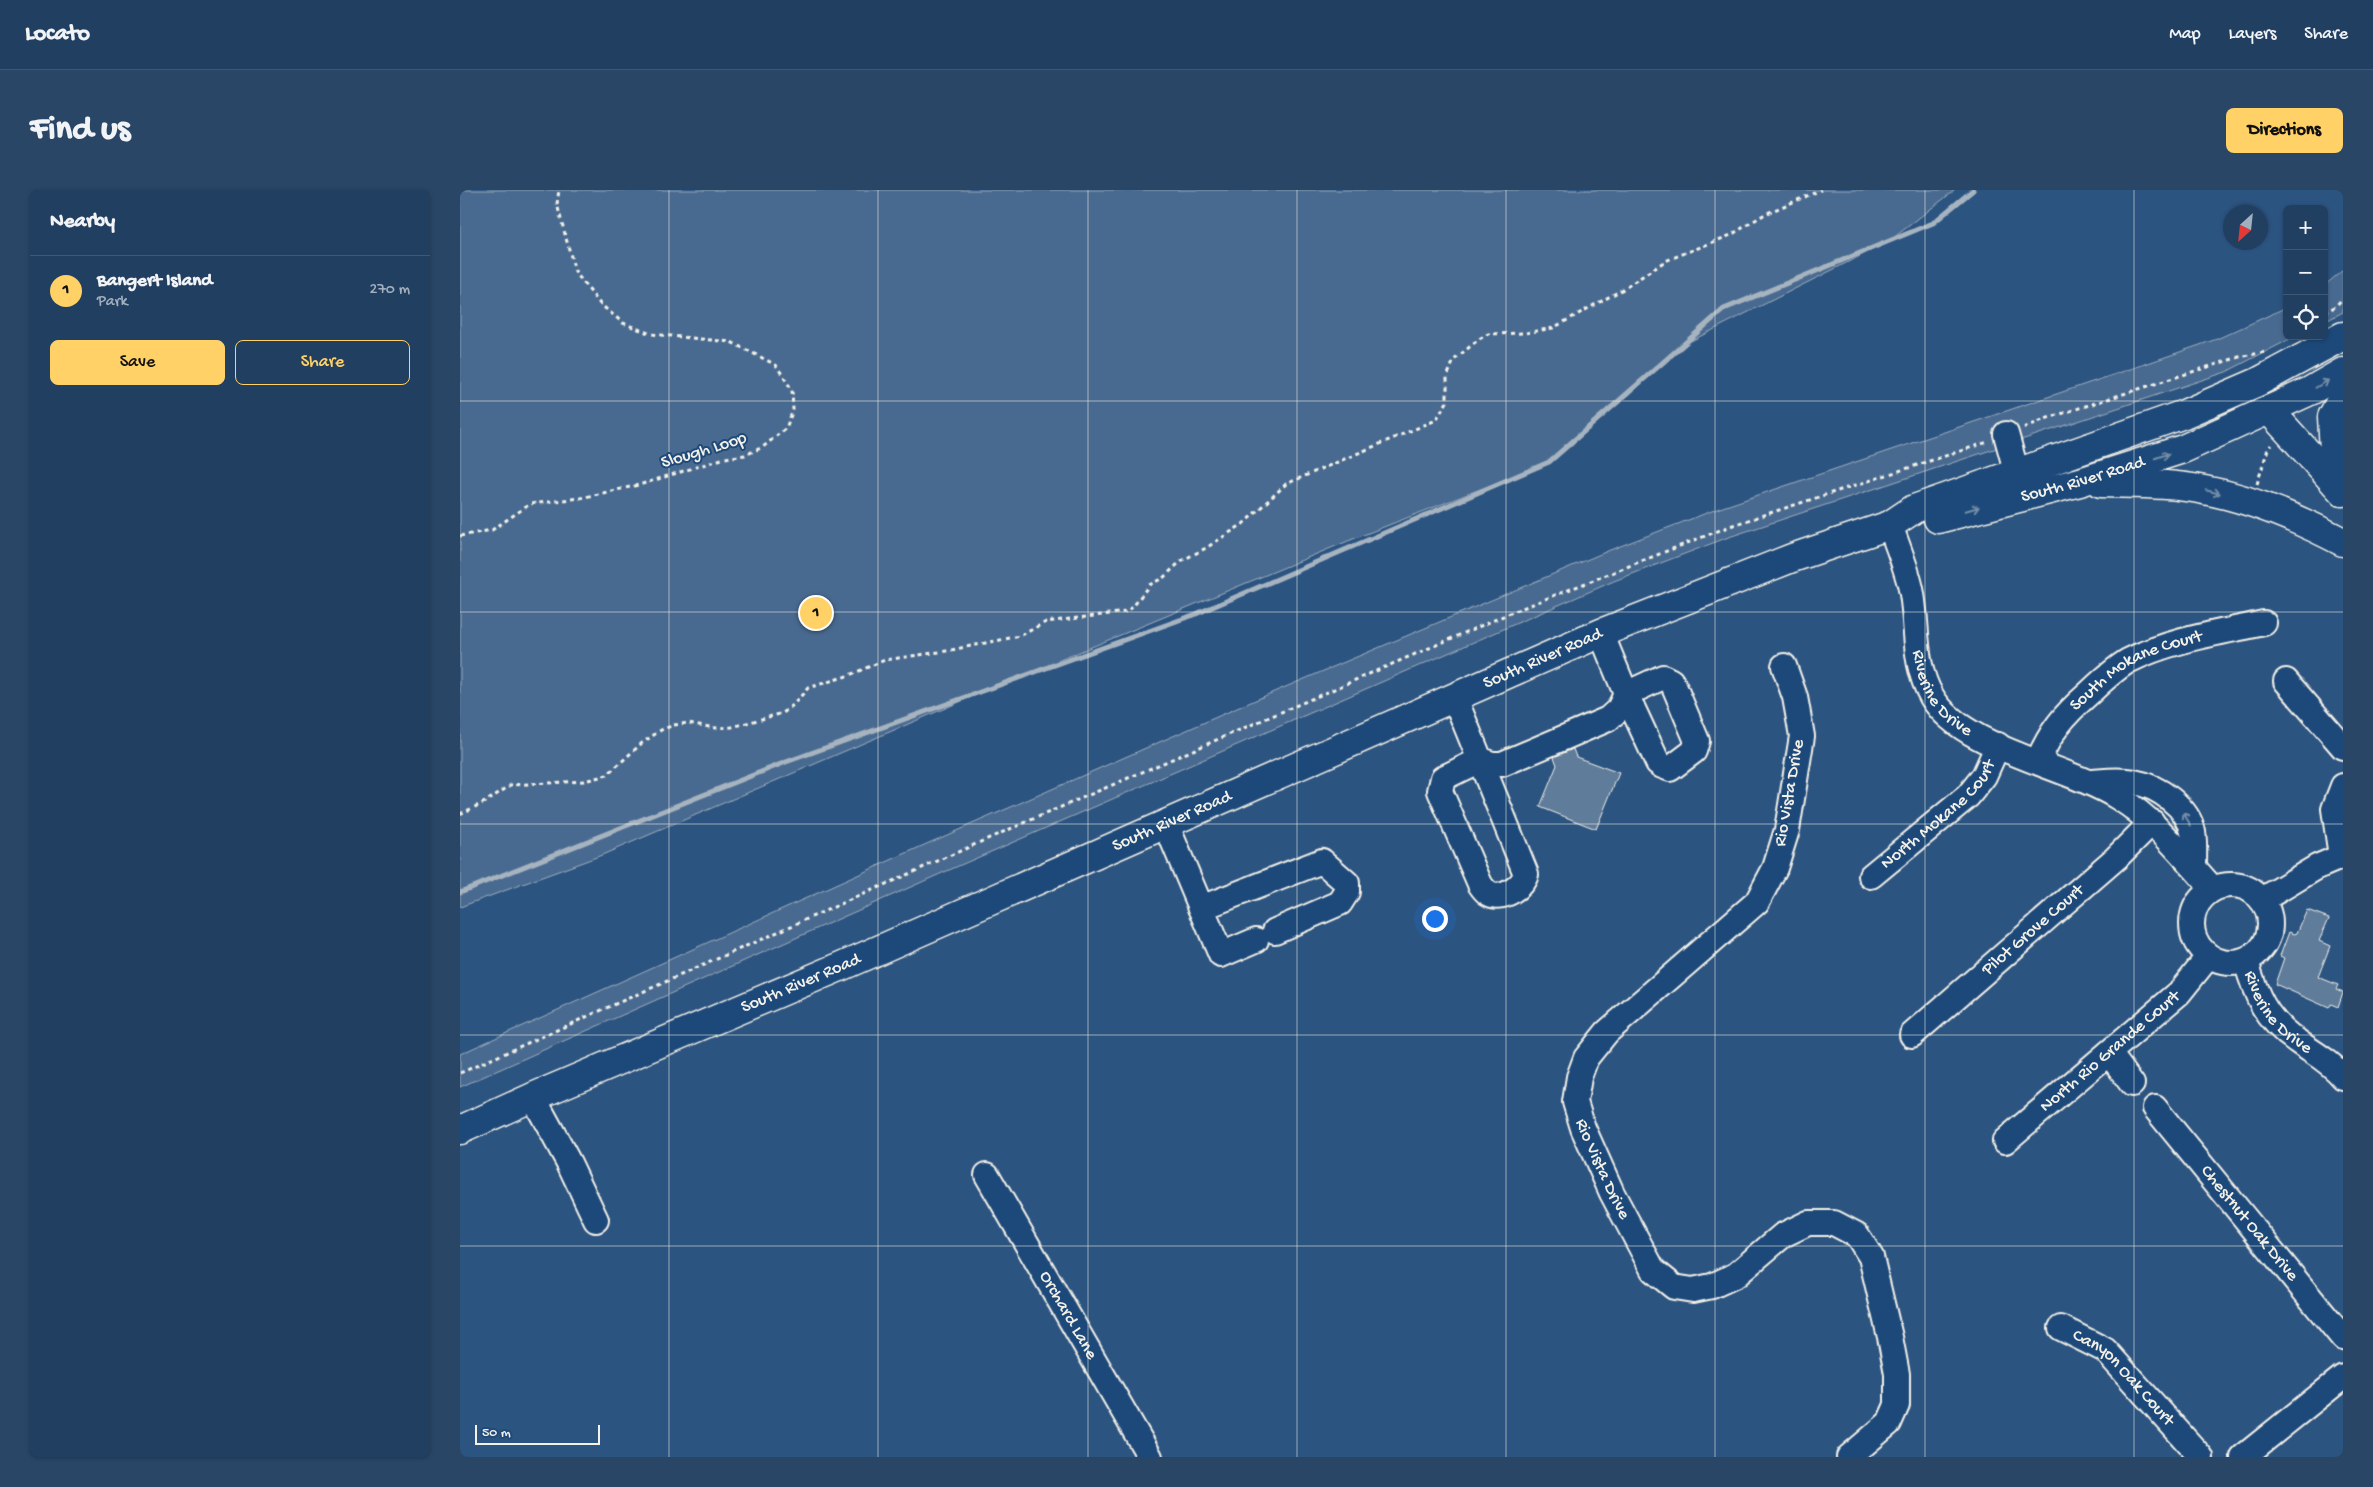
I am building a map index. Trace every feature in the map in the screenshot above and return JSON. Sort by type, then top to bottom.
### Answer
[{"type":"main road","name":"South River Road","points":[[460,1130],[533,1097],[842,966],[1601,633],[1792,558],[1890,526],[1918,524],[2258,382],[2343,336]]},
{"type":"main road","points":[[2269,410],[2284,387],[2298,375],[2343,350]]},
{"type":"main road","name":"South River Road","points":[[2019,481],[2077,482],[2183,449],[2310,391],[2343,372]]},
{"type":"main road","points":[[2340,488],[2332,417],[2343,397]]},
{"type":"main road","points":[[2269,410],[2286,431],[2340,488]]},
{"type":"main road","points":[[2019,481],[2230,411],[2269,410]]},
{"type":"main road","points":[[2077,482],[2151,484],[2203,490],[2252,502],[2308,524],[2343,542]]},
{"type":"street","points":[[2006,434],[2019,481]]},
{"type":"street","name":"Riverine Drive","points":[[1890,526],[1910,586],[1920,670],[1930,694],[1946,716],[1966,730],[2089,782],[2119,798],[2152,822],[2213,889]]},
{"type":"street","name":"South Mokane Court","points":[[2038,761],[2047,740],[2065,715],[2102,680],[2127,662],[2165,646],[2264,623]]},
{"type":"street","points":[[1454,696],[1480,760],[1526,874],[1522,884],[1517,888],[1498,896],[1488,894],[1480,884],[1440,791],[1443,778],[1480,760],[1492,764],[1502,764],[1608,719],[1619,709],[1626,694],[1601,633]]},
{"type":"street","name":"Rio Vista Drive","points":[[1784,666],[1794,697],[1802,736],[1787,830],[1775,868],[1757,902],[1608,1032],[1586,1058],[1579,1076],[1575,1102],[1612,1193],[1653,1270],[1674,1287],[1693,1290],[1712,1286],[1736,1275],[1783,1235],[1808,1223],[1834,1224],[1857,1235],[1871,1257],[1890,1337],[1897,1374],[1897,1405],[1888,1423],[1849,1457]]},
{"type":"street","points":[[2286,681],[2343,747]]},
{"type":"street","name":"North Mokane Court","points":[[1872,876],[1968,796],[1984,776],[1998,745]]},
{"type":"street","name":"Riverine Drive","points":[[2089,782],[2134,782],[2154,788],[2172,801],[2191,823],[2194,838],[2194,866]]},
{"type":"street","points":[[2262,900],[2317,866],[2342,856],[2334,809],[2343,786]]},
{"type":"street","name":"Pilot Grove Court","points":[[1912,1035],[2111,863],[2152,822]]},
{"type":"street","points":[[1166,824],[1201,908],[1221,955],[1340,903],[1346,892],[1347,883],[1322,861],[1201,908]]},
{"type":"street","points":[[2229,886],[2240,887],[2251,891],[2262,900],[2269,915],[2268,934],[2261,948],[2246,961],[2228,964],[2208,957],[2195,941],[2191,922],[2198,902],[2213,889],[2229,886]]},
{"type":"street","name":"North Rio Grande Court","points":[[2005,1141],[2179,993],[2208,957]]},
{"type":"street","name":"Riverine Drive","points":[[2246,961],[2255,993],[2270,1017],[2281,1029],[2324,1059],[2343,1077]]},
{"type":"street","points":[[2109,1053],[2132,1084]]},
{"type":"street","points":[[533,1097],[569,1163],[596,1220]]},
{"type":"street","name":"Chestnut Oak Drive","points":[[2155,1108],[2343,1338]]},
{"type":"street","name":"Orchard Lane","points":[[986,1175],[1150,1457]]},
{"type":"street","name":"Canyon Oak Court","points":[[2061,1328],[2105,1350],[2201,1457]]},
{"type":"street","points":[[2243,1457],[2343,1377]]},
{"type":"path","name":"Slough Loop","points":[[460,536],[492,530],[530,504],[580,498],[639,485],[725,458],[745,455],[763,447],[786,428],[793,410],[792,390],[776,365],[731,342],[651,334],[623,323],[600,304],[576,272],[556,204],[559,190]]},
{"type":"path","points":[[460,814],[485,802],[511,785],[584,781],[607,774],[642,743],[661,730],[674,725],[688,723],[715,728],[732,727],[783,713],[808,688],[847,676],[885,660],[946,651],[1020,636],[1046,622],[1125,612],[1133,607],[1149,585],[1163,578],[1181,561],[1206,548],[1242,524],[1286,484],[1436,420],[1447,402],[1447,377],[1454,360],[1479,339],[1488,334],[1526,333],[1554,328],[1625,288],[1665,261],[1730,235],[1765,214],[1820,190]]},
{"type":"path","points":[[2328,310],[2335,307],[2343,298]]},
{"type":"path","points":[[460,1073],[994,836],[1515,612],[1733,525],[1995,440],[2045,419],[2239,357],[2272,350]]},
{"type":"path","points":[[2252,502],[2268,449],[2286,431]]},
{"type":"shaded area","points":[[460,190],[1955,190],[1888,242],[1683,345],[1549,462],[1348,541],[997,686],[602,855],[460,907]]},
{"type":"shaded area","points":[[2343,270],[2343,312],[2328,320],[2328,295],[2328,283]]},
{"type":"shaded area","points":[[2283,309],[2283,340],[2288,340],[2226,372],[1726,538],[1614,581],[940,874],[460,1087],[460,1054],[922,846],[1276,691],[1610,550],[1717,509],[2217,339]]},
{"type":"building","points":[[1573,749],[1576,757],[1619,773],[1596,829],[1540,807],[1557,765],[1554,757]]},
{"type":"building","points":[[2307,910],[2329,918],[2319,941],[2330,946],[2318,977],[2338,985],[2336,989],[2343,992],[2338,1007],[2331,1004],[2329,1008],[2275,984],[2284,958],[2280,956],[2289,932],[2297,933]]},
{"type":"waterway","points":[[460,892],[786,762],[1196,614],[1549,462],[1724,309],[1933,223],[1973,190]]},
{"type":"place","name":"Bangert Island","points":[[816,613]]}]
